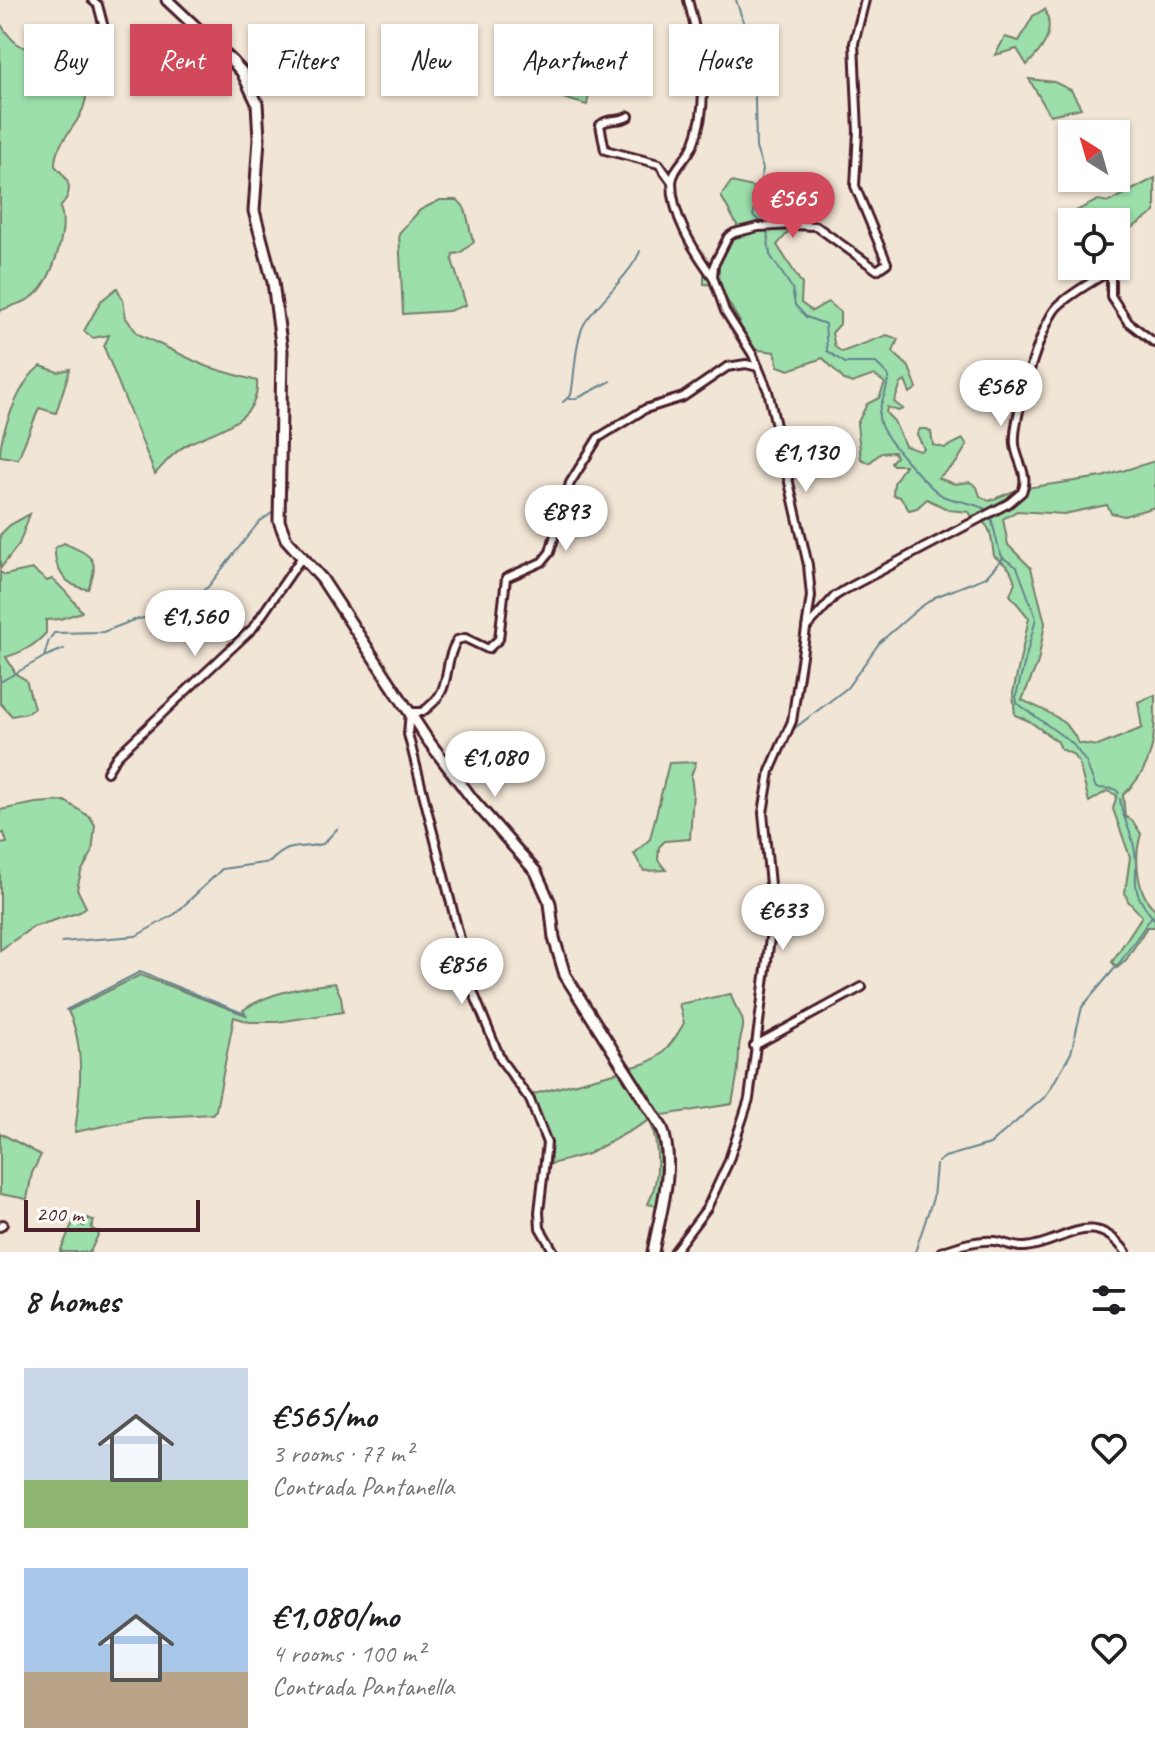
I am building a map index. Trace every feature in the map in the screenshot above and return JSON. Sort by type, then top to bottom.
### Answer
[{"type":"street","points":[[92,0],[98,5],[103,24]]},
{"type":"street","points":[[167,0],[232,61],[254,94],[259,139],[254,211],[273,282],[282,351],[279,521],[286,539],[338,601],[410,712],[473,800],[536,872],[550,903],[556,949],[565,975],[662,1128],[670,1162],[653,1252]]},
{"type":"street","points":[[672,182],[693,145],[703,84],[688,0]]},
{"type":"street","points":[[713,277],[714,265],[728,237],[758,227],[816,226],[877,270],[887,263],[855,186],[858,131],[854,43],[865,0]]},
{"type":"street","points":[[629,116],[600,125],[605,150],[659,164],[672,182],[681,224],[713,277],[730,323],[758,367],[768,391],[808,565],[811,596],[792,721],[770,771],[763,813],[773,915],[749,1099],[728,1163],[707,1208],[674,1252]]},
{"type":"street","points":[[806,628],[835,596],[1009,503],[1022,492],[1024,473],[1015,446],[1016,426],[1042,331],[1057,307],[1103,275],[1111,275],[1111,296],[1128,322],[1155,343]]},
{"type":"street","points":[[410,712],[422,712],[441,696],[447,686],[452,650],[457,640],[465,638],[488,649],[495,645],[499,639],[506,578],[542,562],[550,552],[570,483],[598,438],[645,409],[683,397],[727,367],[746,364],[758,367]]},
{"type":"street","points":[[107,772],[117,756],[253,628],[302,557]]},
{"type":"street","points":[[410,712],[408,734],[465,966],[485,1026],[501,1060],[530,1100],[547,1143],[540,1228],[554,1252]]},
{"type":"street","points":[[754,1046],[862,987]]},
{"type":"street","points":[[941,1252],[984,1240],[1028,1247],[1071,1230],[1096,1231],[1115,1237],[1126,1252]]},
{"type":"green space","points":[[1045,9],[1049,25],[1046,40],[1027,65],[1017,49],[995,55],[1005,37],[1019,41],[1033,16]]},
{"type":"green space","points":[[0,23],[13,40],[24,47],[24,96],[86,98],[56,157],[55,166],[67,181],[69,191],[60,208],[61,238],[54,263],[35,295],[0,311]]},
{"type":"green space","points":[[1029,79],[1054,82],[1071,90],[1081,108],[1050,115]]},
{"type":"green space","points":[[563,96],[589,96],[587,105]]},
{"type":"green space","points":[[1155,178],[1155,212],[1130,229],[1130,208],[1082,208],[1098,200],[1109,202]]},
{"type":"green space","points":[[731,182],[753,187],[757,201],[771,197],[777,211],[786,211],[797,222],[777,245],[802,284],[801,303],[812,311],[828,302],[840,312],[840,324],[832,333],[835,347],[842,352],[887,335],[898,339],[893,352],[909,367],[917,388],[910,393],[905,381],[901,384],[894,402],[903,409],[898,411],[887,407],[886,413],[894,421],[905,446],[920,451],[924,449],[917,434],[920,429],[931,432],[933,445],[945,448],[963,439],[967,445],[956,463],[938,478],[955,484],[970,482],[977,487],[980,496],[989,501],[1019,489],[1102,477],[1155,461],[1155,507],[1124,516],[1111,513],[1107,505],[1064,514],[1017,511],[1003,519],[1008,545],[1031,568],[1045,623],[1038,662],[1022,700],[1062,721],[1078,743],[1098,746],[1142,728],[1138,702],[1155,695],[1151,750],[1142,773],[1123,795],[1125,817],[1132,820],[1141,834],[1138,874],[1144,894],[1155,909],[1155,927],[1147,927],[1126,960],[1117,968],[1112,962],[1142,916],[1125,893],[1130,857],[1113,809],[1117,795],[1107,791],[1089,802],[1079,763],[1072,754],[1061,749],[1058,742],[1029,721],[1015,715],[1013,693],[1029,618],[1010,595],[1015,582],[1011,572],[994,556],[988,527],[969,512],[949,510],[927,499],[917,508],[909,510],[900,497],[893,495],[894,483],[905,465],[893,465],[894,452],[881,453],[869,463],[861,459],[857,424],[867,404],[879,398],[885,383],[874,375],[852,383],[844,380],[823,358],[789,370],[778,366],[775,352],[751,349],[734,326],[740,322],[718,285],[704,284],[704,268],[711,270],[720,242],[734,234],[737,225],[721,196]]},
{"type":"green space","points":[[440,200],[457,200],[461,204],[474,242],[460,253],[453,254],[452,260],[466,305],[449,311],[403,314],[399,233],[420,210]]},
{"type":"green space","points":[[117,288],[126,318],[138,334],[205,366],[257,381],[252,406],[244,415],[183,447],[155,474],[104,347],[109,335],[93,338],[84,331],[101,301]]},
{"type":"green space","points":[[41,366],[58,372],[70,369],[56,413],[39,408],[18,459],[0,456],[13,407],[26,382]]},
{"type":"green space","points":[[30,514],[19,544],[0,569],[0,535],[10,525]]},
{"type":"green space","points":[[64,543],[91,559],[94,570],[88,589],[73,585],[62,576],[56,563],[55,548]]},
{"type":"green space","points":[[32,569],[47,581],[52,579],[82,612],[46,620],[46,633],[42,638],[6,657],[16,674],[26,680],[34,708],[12,716],[0,703],[0,572],[5,575]]},
{"type":"green space","points":[[696,762],[691,776],[690,839],[665,841],[659,847],[658,860],[666,870],[644,871],[634,854],[650,839],[669,763]]},
{"type":"green space","points":[[65,801],[90,817],[95,825],[92,853],[81,872],[77,889],[86,907],[80,912],[33,927],[0,950],[0,844],[7,843],[4,833],[0,834],[0,810]]},
{"type":"green space","points":[[140,975],[246,1015],[243,1010],[275,995],[335,983],[343,1012],[278,1022],[250,1022],[234,1017],[216,1110],[212,1114],[143,1118],[75,1132],[80,1087],[79,1055],[74,1025],[68,1011]]},
{"type":"green space","points":[[731,994],[743,1026],[732,1104],[657,1116],[627,1068],[647,1063],[668,1048],[684,1023],[679,1004]]},
{"type":"green space","points":[[622,1071],[650,1120],[588,1154],[551,1164],[547,1134],[530,1095]]},
{"type":"green space","points":[[650,1122],[656,1134],[661,1164],[657,1206],[648,1204],[655,1184],[657,1162]]},
{"type":"green space","points":[[0,1133],[41,1155],[32,1173],[27,1199],[0,1194]]},
{"type":"green space","points":[[88,1218],[94,1221],[91,1228],[99,1233],[90,1252],[60,1252],[73,1222],[84,1226]]},
{"type":"waterway","points":[[736,0],[754,54],[756,148],[763,169],[753,216],[764,224]]},
{"type":"waterway","points":[[767,230],[770,255],[792,288],[795,305],[806,317],[825,324],[827,351],[845,363],[876,363],[888,375],[879,417],[883,430],[899,452],[945,497],[987,510]]},
{"type":"waterway","points":[[563,402],[571,395],[582,328],[631,268],[640,251]]},
{"type":"waterway","points":[[569,399],[576,399],[611,381]]},
{"type":"waterway","points":[[0,682],[44,657],[54,633],[103,632],[137,619],[154,617],[180,597],[194,596],[208,587],[259,522],[272,513]]},
{"type":"waterway","points":[[991,517],[999,550],[1003,558],[1017,567],[1036,618],[1016,696],[1017,703],[1072,743],[1086,762],[1096,788],[1115,789],[1119,793]]},
{"type":"waterway","points":[[791,731],[847,688],[880,642],[918,609],[935,597],[986,577],[1003,558]]},
{"type":"waterway","points":[[46,656],[64,649]]},
{"type":"waterway","points":[[1120,799],[1136,855],[1139,898],[1155,920]]},
{"type":"waterway","points":[[61,942],[136,936],[175,914],[222,869],[270,862],[283,851],[323,844],[337,829]]},
{"type":"waterway","points":[[938,1162],[945,1157],[990,1144],[1046,1096],[1071,1053],[1082,1007],[1121,961],[1152,916]]},
{"type":"waterway","points":[[66,1010],[140,972],[245,1014]]},
{"type":"waterway","points":[[915,1252],[933,1198],[936,1165]]}]
